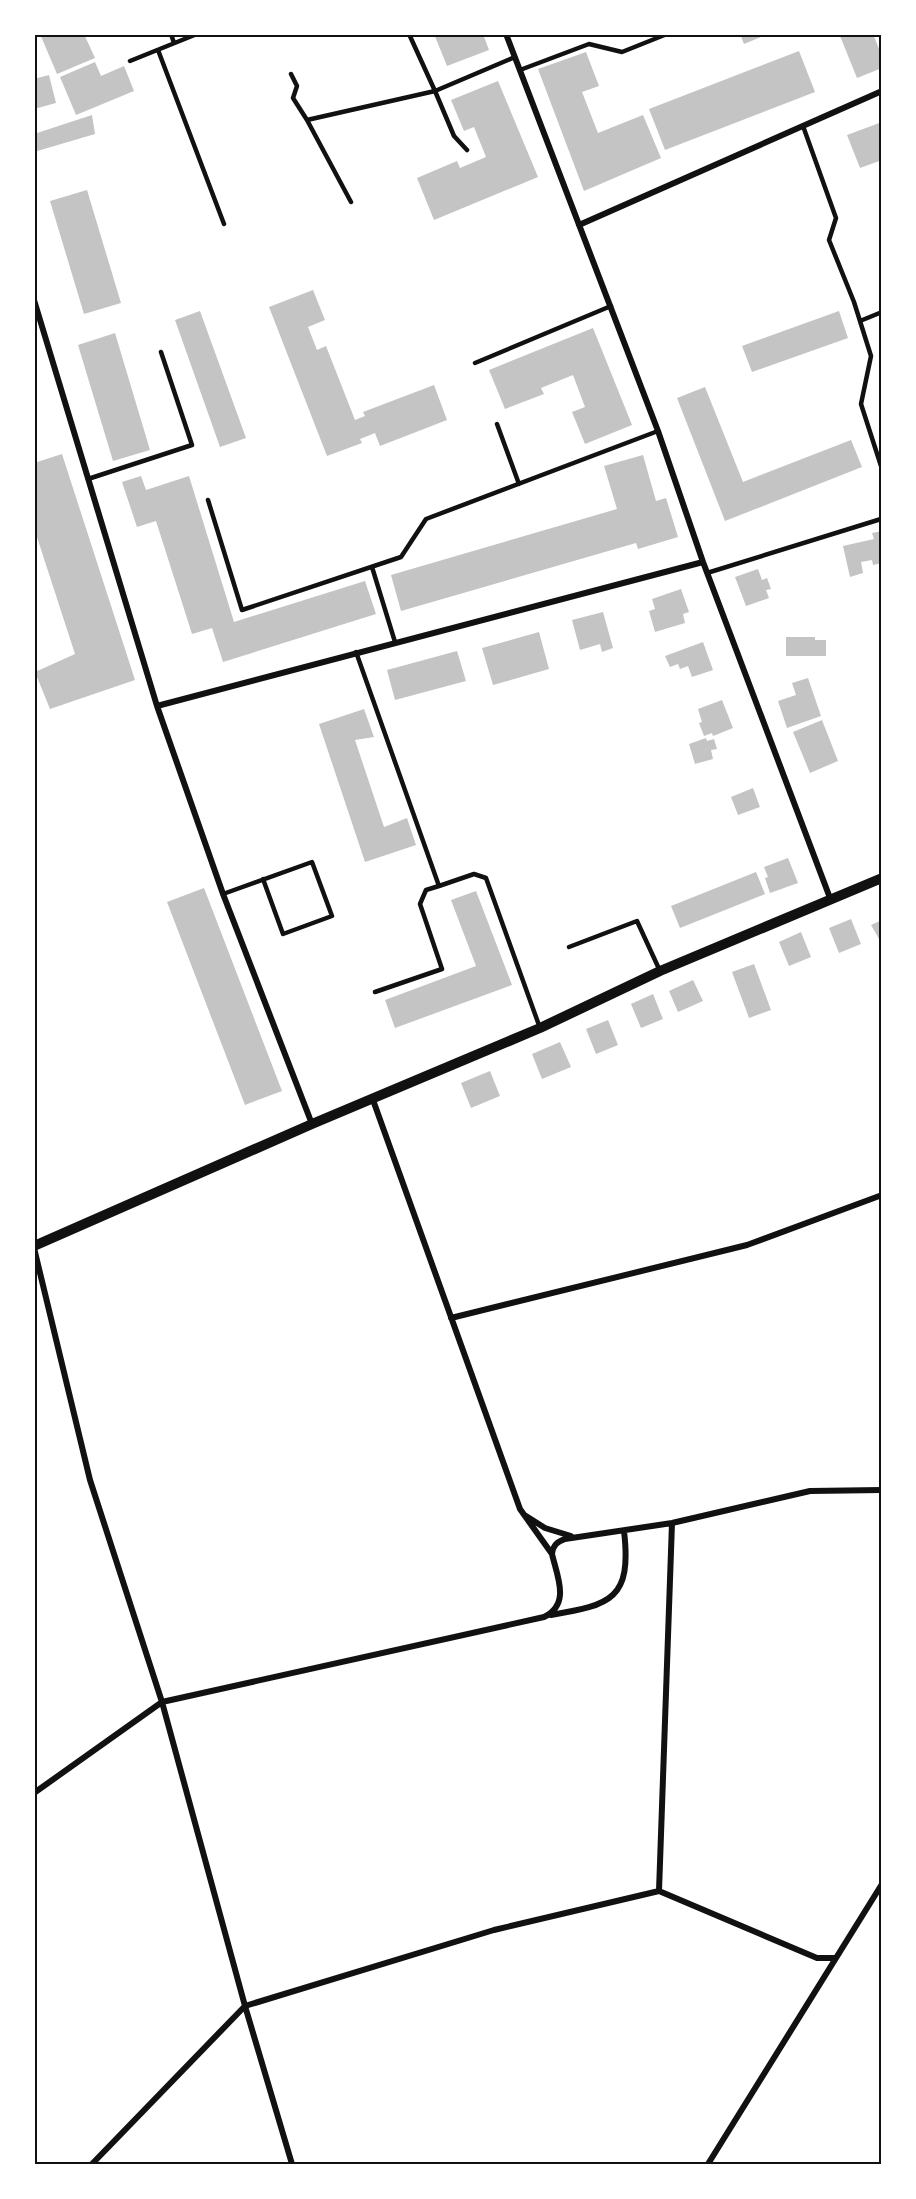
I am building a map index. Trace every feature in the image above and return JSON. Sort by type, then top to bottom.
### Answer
[{"type":"street","points":[[506,34],[658,431],[707,573],[830,898]]},
{"type":"street","points":[[579,225],[882,91]]},
{"type":"street","points":[[34,300],[156,706],[223,894],[312,1124]]},
{"type":"street","points":[[156,706],[703,562]]},
{"type":"street","points":[[292,2164],[245,2006],[162,1702],[90,1480],[34,1247],[312,1124],[540,1028],[660,971],[882,878]]},
{"type":"street","points":[[373,1100],[520,1509],[552,1554],[561,1595],[557,1607],[544,1617]]},
{"type":"street","points":[[452,1318],[747,1245],[882,1195]]},
{"type":"street","points":[[552,1554],[555,1545],[574,1536],[672,1523],[810,1491],[882,1490]]},
{"type":"street","points":[[520,1509],[545,1528],[574,1536]]},
{"type":"street","points":[[659,1891],[672,1523]]},
{"type":"street","points":[[34,1793],[162,1702],[593,1607],[613,1595],[621,1585],[625,1572],[624,1531]]},
{"type":"street","points":[[708,2164],[882,1884]]},
{"type":"street","points":[[92,2164],[245,2006],[494,1929],[659,1891],[817,1958],[834,1958]]},
{"type":"lane","points":[[171,34],[174,43]]},
{"type":"lane","points":[[130,61],[197,34]]},
{"type":"lane","points":[[409,34],[454,136],[468,150]]},
{"type":"lane","points":[[520,70],[589,44],[622,52],[667,34]]},
{"type":"lane","points":[[158,50],[224,224]]},
{"type":"lane","points":[[307,120],[435,91],[515,57]]},
{"type":"lane","points":[[291,74],[297,86],[293,98],[351,202]]},
{"type":"lane","points":[[803,126],[836,218],[829,240],[871,356],[861,405],[881,466]]},
{"type":"lane","points":[[475,363],[611,306]]},
{"type":"lane","points":[[860,321],[882,312]]},
{"type":"lane","points":[[88,479],[192,445],[161,352]]},
{"type":"lane","points":[[497,424],[519,484]]},
{"type":"lane","points":[[208,500],[242,610],[401,557],[426,519],[658,431]]},
{"type":"lane","points":[[707,573],[881,519]]},
{"type":"lane","points":[[372,567],[395,642]]},
{"type":"lane","points":[[356,652],[439,885]]},
{"type":"lane","points":[[223,894],[263,879],[312,862],[332,916],[283,934],[263,879]]},
{"type":"lane","points":[[375,992],[442,969],[420,904],[426,890],[474,874],[486,878],[540,1028]]},
{"type":"lane","points":[[569,947],[637,921],[660,971]]},
{"type":"building","points":[[40,34],[84,34],[95,58],[57,74]]},
{"type":"building","points":[[434,34],[483,34],[489,50],[447,66]]},
{"type":"building","points":[[740,34],[766,34],[766,35],[744,44]]},
{"type":"building","points":[[843,34],[873,34],[882,56],[882,68],[857,78],[840,36]]},
{"type":"building","points":[[799,51],[815,92],[665,150],[649,109]]},
{"type":"building","points":[[586,52],[599,86],[582,92],[598,133],[643,115],[661,158],[584,191],[538,69]]},
{"type":"building","points":[[95,62],[101,76],[124,66],[134,91],[76,115],[60,77]]},
{"type":"building","points":[[49,75],[56,103],[34,109],[34,79]]},
{"type":"building","points":[[498,81],[538,177],[434,220],[417,178],[457,161],[460,168],[486,157],[474,127],[464,131],[451,100]]},
{"type":"building","points":[[92,115],[95,134],[34,152],[34,134]]},
{"type":"building","points":[[882,122],[882,160],[860,168],[847,135]]},
{"type":"building","points":[[87,190],[121,303],[84,314],[50,201]]},
{"type":"building","points":[[313,290],[325,320],[308,327],[317,350],[326,346],[355,420],[365,416],[363,412],[434,385],[447,420],[380,446],[375,433],[360,439],[362,443],[327,456],[269,307]]},
{"type":"building","points":[[200,311],[246,438],[220,447],[175,320]]},
{"type":"building","points":[[839,311],[848,338],[752,372],[742,346]]},
{"type":"building","points":[[593,328],[632,425],[585,444],[572,412],[585,407],[573,375],[541,388],[544,394],[505,409],[489,370]]},
{"type":"building","points":[[115,333],[150,450],[113,461],[78,345]]},
{"type":"building","points":[[705,387],[743,482],[851,440],[862,467],[725,521],[677,398]]},
{"type":"building","points":[[62,454],[135,680],[50,709],[35,672],[75,654],[34,528],[34,463]]},
{"type":"building","points":[[643,455],[656,501],[666,498],[678,537],[638,549],[636,543],[401,611],[391,575],[617,509],[604,466]]},
{"type":"building","points":[[141,476],[146,490],[189,476],[234,622],[365,581],[376,614],[223,662],[212,628],[192,634],[156,521],[137,527],[122,482]]},
{"type":"building","points":[[882,531],[882,563],[873,565],[872,560],[861,562],[863,573],[850,577],[843,546],[874,539],[872,533]]},
{"type":"building","points":[[758,569],[762,580],[767,578],[771,589],[766,590],[769,598],[746,606],[735,577]]},
{"type":"building","points":[[681,589],[689,612],[683,614],[685,623],[655,632],[649,611],[655,609],[652,599]]},
{"type":"building","points":[[603,612],[613,648],[602,652],[600,644],[580,650],[572,620]]},
{"type":"building","points":[[539,632],[549,669],[493,685],[482,648]]},
{"type":"building","points":[[786,637],[815,637],[815,640],[826,640],[826,656],[786,656]]},
{"type":"building","points":[[703,642],[713,670],[692,677],[688,666],[680,669],[678,664],[670,667],[665,656]]},
{"type":"building","points":[[457,651],[466,681],[395,700],[387,670]]},
{"type":"building","points":[[808,678],[821,716],[787,728],[778,701],[796,695],[792,683]]},
{"type":"building","points":[[722,700],[733,728],[713,736],[712,733],[704,736],[699,723],[702,722],[698,709]]},
{"type":"building","points":[[364,709],[374,737],[355,740],[384,827],[407,818],[416,845],[365,862],[319,724]]},
{"type":"building","points":[[822,720],[838,761],[810,773],[793,732]]},
{"type":"building","points":[[706,738],[707,741],[714,739],[717,749],[711,750],[713,759],[695,764],[689,744]]},
{"type":"building","points":[[753,788],[760,807],[738,815],[731,797]]},
{"type":"building","points":[[788,858],[798,883],[770,893],[764,867]]},
{"type":"building","points":[[756,872],[765,894],[680,928],[671,906]]},
{"type":"building","points":[[204,888],[282,1091],[245,1105],[167,902]]},
{"type":"building","points":[[476,891],[512,985],[395,1028],[385,1000],[476,966],[451,900]]},
{"type":"building","points":[[851,919],[861,944],[839,953],[829,928]]},
{"type":"building","points":[[882,920],[882,944],[871,925]]},
{"type":"building","points":[[801,932],[811,957],[789,966],[779,942]]},
{"type":"building","points":[[754,964],[771,1010],[749,1018],[732,972]]},
{"type":"building","points":[[693,980],[703,1001],[678,1012],[669,991]]},
{"type":"building","points":[[653,994],[663,1019],[641,1028],[631,1004]]},
{"type":"building","points":[[608,1020],[618,1045],[596,1054],[586,1029]]},
{"type":"building","points":[[560,1042],[571,1067],[542,1079],[532,1054]]},
{"type":"building","points":[[490,1071],[500,1096],[471,1108],[461,1083]]}]
